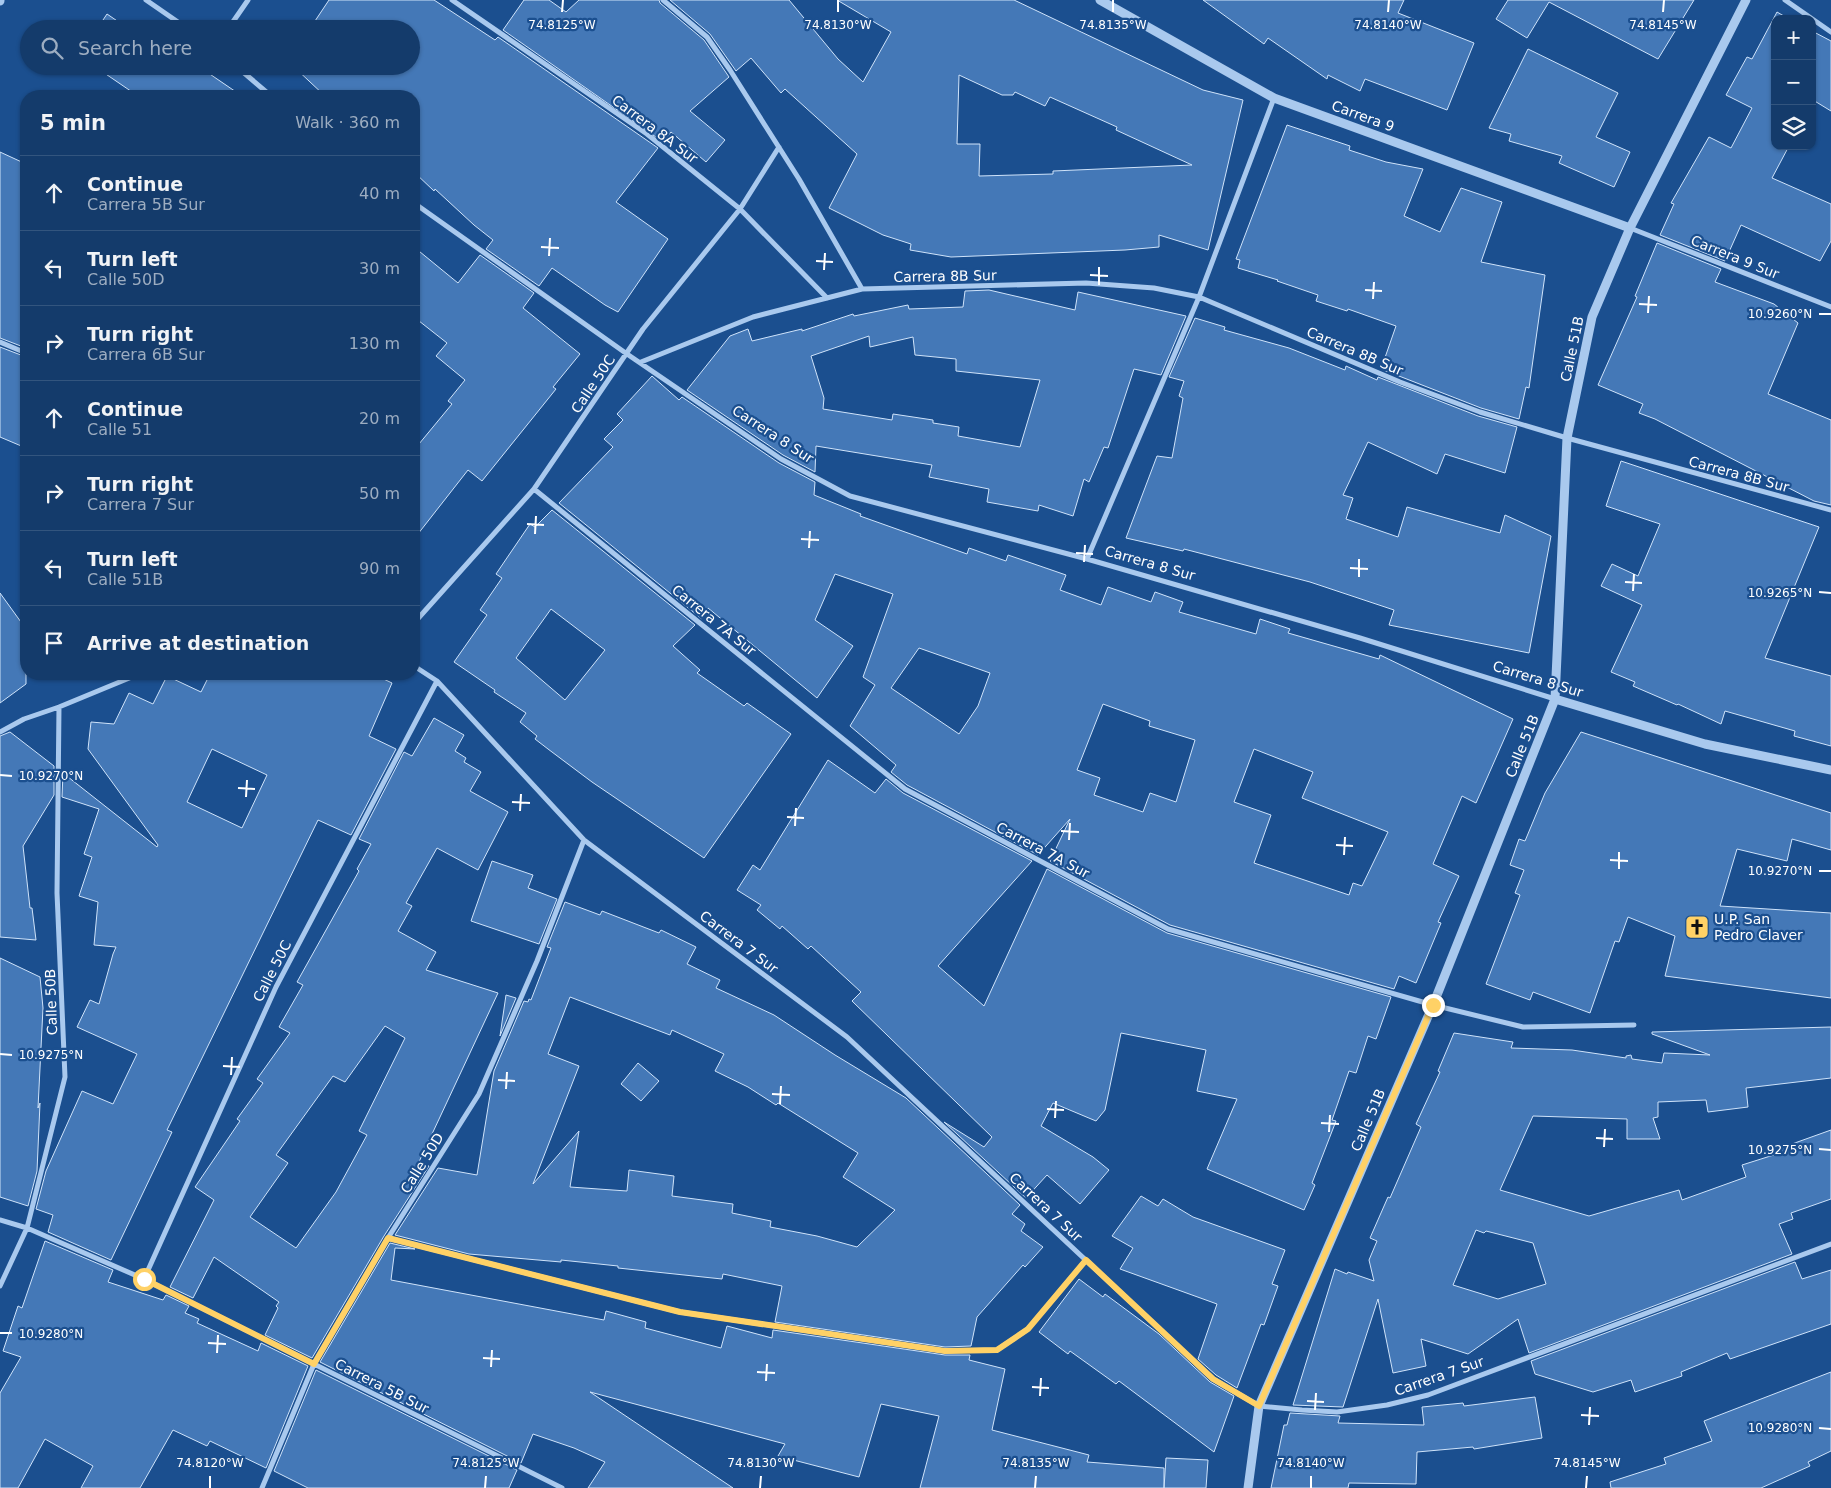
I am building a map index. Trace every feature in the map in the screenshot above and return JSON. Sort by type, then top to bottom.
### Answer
[{"type":"street","points":[[146,0],[175,20]]},
{"type":"street","points":[[234,20],[248,0]]},
{"type":"street","name":"Carrera 8A Sur","points":[[452,0],[647,134],[740,209],[827,298]]},
{"type":"street","points":[[663,0],[707,37],[779,147],[862,289]]},
{"type":"street","name":"Carrera 9","points":[[1100,0],[1274,98],[1630,228]]},
{"type":"street","name":"Calle 51B","points":[[1248,1488],[1259,1406],[1433,1005],[1555,699],[1567,438],[1592,317],[1630,228],[1746,0]]},
{"type":"street","points":[[1786,0],[1831,32]]},
{"type":"street","points":[[246,75],[264,90]]},
{"type":"street","points":[[1087,559],[1199,297],[1274,98]]},
{"type":"street","name":"Calle 50C","points":[[420,616],[534,489],[628,354],[643,329],[659,312],[740,209],[779,147]]},
{"type":"street","name":"Carrera 8 Sur","points":[[420,207],[781,459],[850,496],[1087,559],[1360,638],[1705,744],[1831,770]]},
{"type":"street","name":"Carrera 9 Sur","points":[[1630,228],[1831,307]]},
{"type":"street","name":"Carrera 8B Sur","points":[[641,362],[753,317],[862,289],[1086,283],[1154,288],[1199,297],[1400,382],[1480,412],[1567,438],[1831,510]]},
{"type":"street","points":[[0,342],[20,350]]},
{"type":"street","name":"Carrera 7A Sur","points":[[534,489],[905,789],[1168,928],[1433,1005],[1523,1027],[1634,1025]]},
{"type":"street","name":"Carrera 7 Sur","points":[[420,670],[437,681],[584,840],[847,1037],[1213,1379],[1259,1406],[1337,1412],[1387,1405],[1428,1395],[1831,1244]]},
{"type":"street","points":[[0,732],[24,719],[60,707],[125,680]]},
{"type":"street","name":"Calle 50C","points":[[144,1279],[276,986],[437,681]]},
{"type":"street","name":"Calle 50B","points":[[0,1286],[27,1228],[65,1078],[57,893],[60,707]]},
{"type":"street","name":"Calle 50D","points":[[262,1488],[314,1364],[388,1238],[478,1094],[537,961],[584,840]]},
{"type":"street","name":"Carrera 5B Sur","points":[[0,1220],[27,1228],[144,1279],[562,1488]]},
{"type":"street","points":[[388,1238],[680,1312],[945,1351],[997,1350],[1028,1329],[1086,1260]]},
{"type":"building","points":[[329,0],[434,0],[495,40],[498,37],[658,148],[616,202],[668,239],[618,312],[552,268],[539,286],[486,249],[493,240],[420,178],[420,90],[319,90],[303,75],[420,75],[420,20],[316,20]]},
{"type":"building","points":[[524,0],[549,0],[566,12],[579,0],[659,0],[660,3],[704,40],[729,77],[690,111],[725,140],[706,162],[671,132],[663,142],[503,30]]},
{"type":"building","points":[[670,0],[789,0],[838,59],[863,82],[891,32],[837,0],[1014,0],[1203,90],[1243,100],[1208,250],[1159,235],[1159,247],[1125,250],[951,257],[910,250],[911,244],[883,235],[829,208],[857,154],[785,89],[781,93],[751,58],[736,71],[710,34]],"holes":[[[959,75],[1002,95],[1013,95],[1015,92],[1045,106],[1050,97],[1117,127],[1116,130],[1192,165],[1053,171],[1053,174],[979,176],[980,144],[957,144]]]},
{"type":"building","points":[[1203,0],[1404,0],[1398,13],[1474,43],[1447,110],[1365,79],[1360,91],[1328,75],[1327,79],[1268,38],[1264,44]]},
{"type":"building","points":[[1508,0],[1694,0],[1658,59],[1549,2],[1527,38],[1496,19]]},
{"type":"building","points":[[107,14],[116,20],[103,20]]},
{"type":"building","points":[[1771,23],[1771,150],[1787,150],[1772,178],[1831,204],[1831,241],[1820,261],[1741,225],[1725,261],[1660,235],[1674,204],[1671,203],[1709,137],[1731,148],[1752,108],[1726,95],[1747,57],[1752,59]]},
{"type":"building","points":[[1816,33],[1831,41],[1831,111],[1816,102]]},
{"type":"building","points":[[1528,49],[1618,93],[1596,137],[1630,152],[1614,187],[1559,163],[1562,156],[1509,141],[1511,134],[1489,128]]},
{"type":"building","points":[[107,75],[211,75],[233,90],[129,90]]},
{"type":"building","points":[[1287,125],[1350,146],[1349,150],[1386,162],[1423,169],[1404,216],[1440,232],[1461,188],[1502,202],[1481,262],[1545,275],[1529,388],[1526,387],[1519,419],[1481,408],[1381,369],[1396,326],[1348,309],[1347,311],[1316,301],[1318,295],[1238,268],[1240,260],[1236,259]]},
{"type":"building","points":[[0,152],[20,161],[20,346],[0,338]]},
{"type":"building","points":[[1657,243],[1721,269],[1715,282],[1774,304],[1798,323],[1768,394],[1831,420],[1831,505],[1814,501],[1655,419],[1639,413],[1643,404],[1598,385],[1637,297],[1635,296]]},
{"type":"building","points":[[420,252],[458,283],[480,255],[534,293],[523,308],[580,354],[553,387],[556,389],[482,481],[468,470],[420,531],[420,443],[452,404],[448,401],[465,380],[436,356],[447,343],[420,322]]},
{"type":"building","points":[[989,290],[1075,310],[1078,292],[1186,316],[1161,375],[1134,369],[1108,448],[1104,447],[1089,482],[1084,479],[1073,516],[1039,505],[1038,511],[987,502],[989,489],[929,477],[932,465],[816,446],[815,472],[783,455],[687,390],[730,336],[748,329],[752,341],[802,329],[802,331],[853,314],[854,316],[908,305],[909,309],[963,307],[965,291]],"holes":[[[869,336],[870,347],[913,337],[915,355],[956,359],[956,371],[1040,380],[1020,447],[958,436],[959,427],[933,423],[933,420],[893,414],[892,420],[823,409],[824,398],[811,356]]]},
{"type":"building","points":[[1195,318],[1225,327],[1224,330],[1289,348],[1345,370],[1346,366],[1377,380],[1378,377],[1478,416],[1517,427],[1505,473],[1445,454],[1437,474],[1368,442],[1343,495],[1353,498],[1346,519],[1398,537],[1407,507],[1500,533],[1505,515],[1551,536],[1529,653],[1389,625],[1394,610],[1310,582],[1184,549],[1183,551],[1126,538],[1157,456],[1172,458],[1183,398],[1179,396],[1184,381],[1169,377]]},
{"type":"building","points":[[0,347],[20,355],[20,445],[0,437]]},
{"type":"building","points":[[652,376],[679,400],[682,397],[779,463],[815,482],[814,495],[861,514],[860,516],[967,554],[969,548],[1006,561],[1008,555],[1066,575],[1060,590],[1101,605],[1108,587],[1151,602],[1155,592],[1183,602],[1179,612],[1256,634],[1260,619],[1290,629],[1288,633],[1379,659],[1380,655],[1513,719],[1476,803],[1462,796],[1433,864],[1459,876],[1438,922],[1441,923],[1416,983],[1399,976],[1394,989],[1170,925],[1050,861],[1070,819],[1038,855],[907,785],[891,772],[896,765],[850,726],[875,685],[863,677],[893,594],[835,574],[815,620],[853,646],[817,698],[708,608],[702,619],[559,503],[613,447],[604,439],[623,420],[617,414]],"holes":[[[919,648],[990,673],[978,706],[959,734],[891,688]],[[1103,704],[1150,721],[1149,726],[1195,740],[1176,802],[1150,793],[1143,812],[1094,795],[1100,778],[1077,770]],[[1254,749],[1313,772],[1302,798],[1388,832],[1362,886],[1353,883],[1349,895],[1254,863],[1271,815],[1234,802]]]},
{"type":"building","points":[[1621,461],[1819,527],[1765,658],[1831,676],[1831,746],[1794,736],[1795,731],[1725,711],[1721,724],[1633,686],[1635,682],[1611,672],[1642,605],[1601,586],[1612,564],[1638,576],[1660,524],[1606,506]]},
{"type":"building","points":[[552,510],[695,625],[673,646],[700,670],[697,673],[744,706],[747,703],[791,734],[704,858],[592,782],[535,739],[537,736],[520,722],[526,713],[454,662],[487,615],[480,610],[502,578],[496,574],[530,524],[535,527]],"holes":[[[551,609],[605,650],[565,700],[516,658]]]},
{"type":"building","points":[[0,593],[20,621],[20,680],[26,680],[26,684],[0,703]]},
{"type":"building","points":[[165,680],[176,680],[201,692],[207,680],[386,680],[392,683],[369,736],[396,749],[351,835],[318,820],[167,1130],[172,1132],[111,1260],[48,1232],[53,1215],[36,1209],[46,1171],[82,1091],[113,1104],[137,1054],[77,1027],[90,1000],[99,1004],[116,947],[94,945],[98,902],[79,896],[92,857],[84,854],[99,809],[62,797],[63,773],[157,847],[158,845],[88,749],[91,722],[114,724],[129,693],[153,704]],"holes":[[[212,749],[267,775],[242,828],[187,802]]]},
{"type":"building","points":[[434,718],[464,735],[455,751],[466,758],[464,762],[481,772],[470,791],[508,812],[478,870],[437,848],[406,903],[412,906],[398,931],[436,952],[426,970],[498,993],[418,1164],[429,1166],[384,1236],[312,1358],[265,1335],[279,1302],[214,1257],[193,1298],[170,1287],[214,1200],[195,1187],[240,1121],[237,1119],[263,1083],[257,1079],[290,1033],[279,1027],[303,985],[297,982],[359,871],[357,869],[371,844],[359,839],[404,752],[412,756]],"holes":[[[385,1026],[405,1038],[359,1131],[367,1135],[336,1192],[296,1248],[250,1217],[288,1163],[276,1155],[333,1076],[345,1082]]]},
{"type":"building","points":[[10,732],[54,766],[54,795],[23,846],[30,908],[32,908],[36,940],[0,937],[0,736]]},
{"type":"building","points":[[1581,732],[1831,813],[1831,850],[1792,839],[1787,861],[1737,849],[1720,906],[1831,913],[1831,998],[1665,976],[1675,936],[1628,917],[1619,942],[1615,941],[1590,1013],[1533,992],[1530,1000],[1486,984],[1520,895],[1515,893],[1524,870],[1510,865],[1519,839],[1525,841],[1545,793]]},
{"type":"building","points":[[828,760],[875,793],[886,779],[903,793],[1032,861],[938,966],[984,1006],[1047,869],[1167,933],[1391,997],[1376,1039],[1368,1036],[1356,1073],[1349,1071],[1332,1120],[1336,1121],[1312,1183],[1315,1185],[1304,1210],[1207,1169],[1237,1099],[1197,1091],[1206,1050],[1121,1033],[1105,1110],[1096,1121],[1053,1103],[1041,1126],[1093,1157],[1109,1170],[1080,1204],[1047,1175],[1026,1198],[944,1122],[984,1147],[992,1137],[852,1001],[861,992],[811,946],[808,949],[782,926],[780,929],[757,910],[761,905],[737,890],[753,865],[760,870]]},
{"type":"building","points":[[492,861],[533,875],[528,888],[557,899],[539,944],[471,921]]},
{"type":"building","points":[[565,902],[600,915],[602,911],[659,933],[661,930],[696,947],[687,964],[720,980],[716,988],[774,1015],[906,1098],[1020,1205],[1012,1214],[1025,1224],[1021,1231],[1043,1247],[1025,1267],[1023,1265],[977,1317],[971,1346],[945,1347],[775,1322],[782,1286],[723,1274],[722,1279],[561,1260],[561,1262],[469,1254],[395,1235],[438,1168],[477,1175],[494,1071],[524,1001],[528,1002],[529,999],[531,1000],[551,948],[547,947]],"holes":[[[570,997],[670,1035],[672,1030],[724,1054],[715,1071],[748,1087],[776,1105],[778,1103],[858,1153],[843,1177],[895,1210],[857,1247],[817,1236],[770,1227],[771,1221],[732,1213],[733,1204],[672,1196],[674,1176],[629,1170],[627,1191],[570,1187],[579,1131],[533,1184],[579,1066],[548,1054]]]},
{"type":"building","points":[[0,958],[40,977],[43,1008],[37,1171],[28,1206],[0,1197]]},
{"type":"building","points":[[506,995],[516,998],[500,1036]]},
{"type":"building","points":[[1831,1027],[1831,1078],[1746,1088],[1748,1107],[1708,1112],[1706,1100],[1658,1102],[1658,1117],[1653,1118],[1660,1139],[1627,1139],[1627,1119],[1533,1116],[1500,1190],[1589,1216],[1679,1190],[1682,1200],[1746,1177],[1742,1165],[1780,1153],[1778,1149],[1831,1130],[1831,1199],[1791,1213],[1793,1219],[1779,1224],[1792,1254],[1529,1353],[1518,1319],[1468,1354],[1421,1339],[1426,1366],[1393,1373],[1378,1299],[1343,1407],[1293,1405],[1335,1269],[1374,1281],[1369,1260],[1377,1241],[1370,1238],[1421,1127],[1416,1124],[1440,1072],[1438,1071],[1454,1033],[1513,1042],[1511,1048],[1572,1050],[1626,1058],[1626,1056],[1631,1055],[1632,1059],[1662,1063],[1664,1053],[1710,1055],[1652,1034],[1652,1032]],"holes":[[[1476,1230],[1484,1233],[1486,1231],[1533,1243],[1546,1284],[1498,1299],[1453,1285]]]},
{"type":"building","points":[[638,1063],[659,1081],[641,1101],[621,1084]]},
{"type":"building","points":[[1141,1196],[1158,1206],[1163,1199],[1193,1217],[1285,1250],[1272,1284],[1278,1286],[1264,1325],[1261,1324],[1237,1388],[1216,1375],[1198,1359],[1217,1304],[1120,1269],[1133,1248],[1112,1236]]},
{"type":"building","points":[[45,1241],[113,1270],[108,1282],[163,1300],[166,1295],[189,1306],[185,1313],[199,1319],[197,1323],[258,1351],[261,1343],[308,1366],[266,1468],[210,1441],[207,1446],[173,1430],[140,1488],[81,1488],[93,1466],[45,1439],[18,1488],[0,1488],[0,1393],[21,1357],[3,1351],[18,1306],[22,1308]]},
{"type":"building","points":[[390,1243],[415,1249],[395,1248],[391,1280],[604,1320],[606,1311],[646,1322],[645,1328],[721,1348],[727,1326],[772,1338],[773,1330],[945,1355],[970,1355],[969,1360],[1005,1369],[992,1430],[1089,1455],[1087,1462],[1164,1468],[1164,1488],[920,1488],[939,1416],[881,1404],[859,1477],[778,1456],[785,1444],[590,1392],[733,1488],[588,1488],[605,1462],[574,1448],[533,1434],[521,1463],[320,1362]]},
{"type":"building","points":[[1795,1262],[1802,1279],[1831,1270],[1831,1324],[1730,1359],[1727,1353],[1681,1372],[1682,1376],[1635,1392],[1631,1380],[1593,1392],[1535,1374],[1531,1361]]},
{"type":"building","points":[[1079,1279],[1103,1297],[1105,1294],[1159,1334],[1210,1382],[1234,1396],[1214,1452],[1119,1381],[1116,1384],[1070,1351],[1068,1354],[1039,1332]]},
{"type":"building","points":[[316,1370],[517,1470],[509,1488],[308,1488],[274,1471]]},
{"type":"building","points":[[1831,1372],[1831,1451],[1808,1462],[1810,1466],[1761,1488],[1611,1488],[1610,1482],[1666,1464],[1664,1458],[1712,1441],[1704,1421]]},
{"type":"building","points":[[1535,1397],[1542,1438],[1474,1449],[1473,1447],[1417,1452],[1416,1484],[1349,1483],[1348,1488],[1271,1488],[1284,1425],[1287,1425],[1290,1413],[1340,1416],[1338,1423],[1424,1425],[1422,1407],[1463,1403],[1464,1406]]},
{"type":"building","points":[[1166,1458],[1208,1460],[1206,1488],[1164,1488]]},
{"type":"place","name":"U.P. San Pedro Claver","points":[[1697,927]]},
{"type":"route","points":[[144,1279],[314,1364],[388,1238],[680,1312],[945,1351],[997,1350],[1028,1329],[1086,1260],[1213,1379],[1259,1406],[1433,1005]]}]
